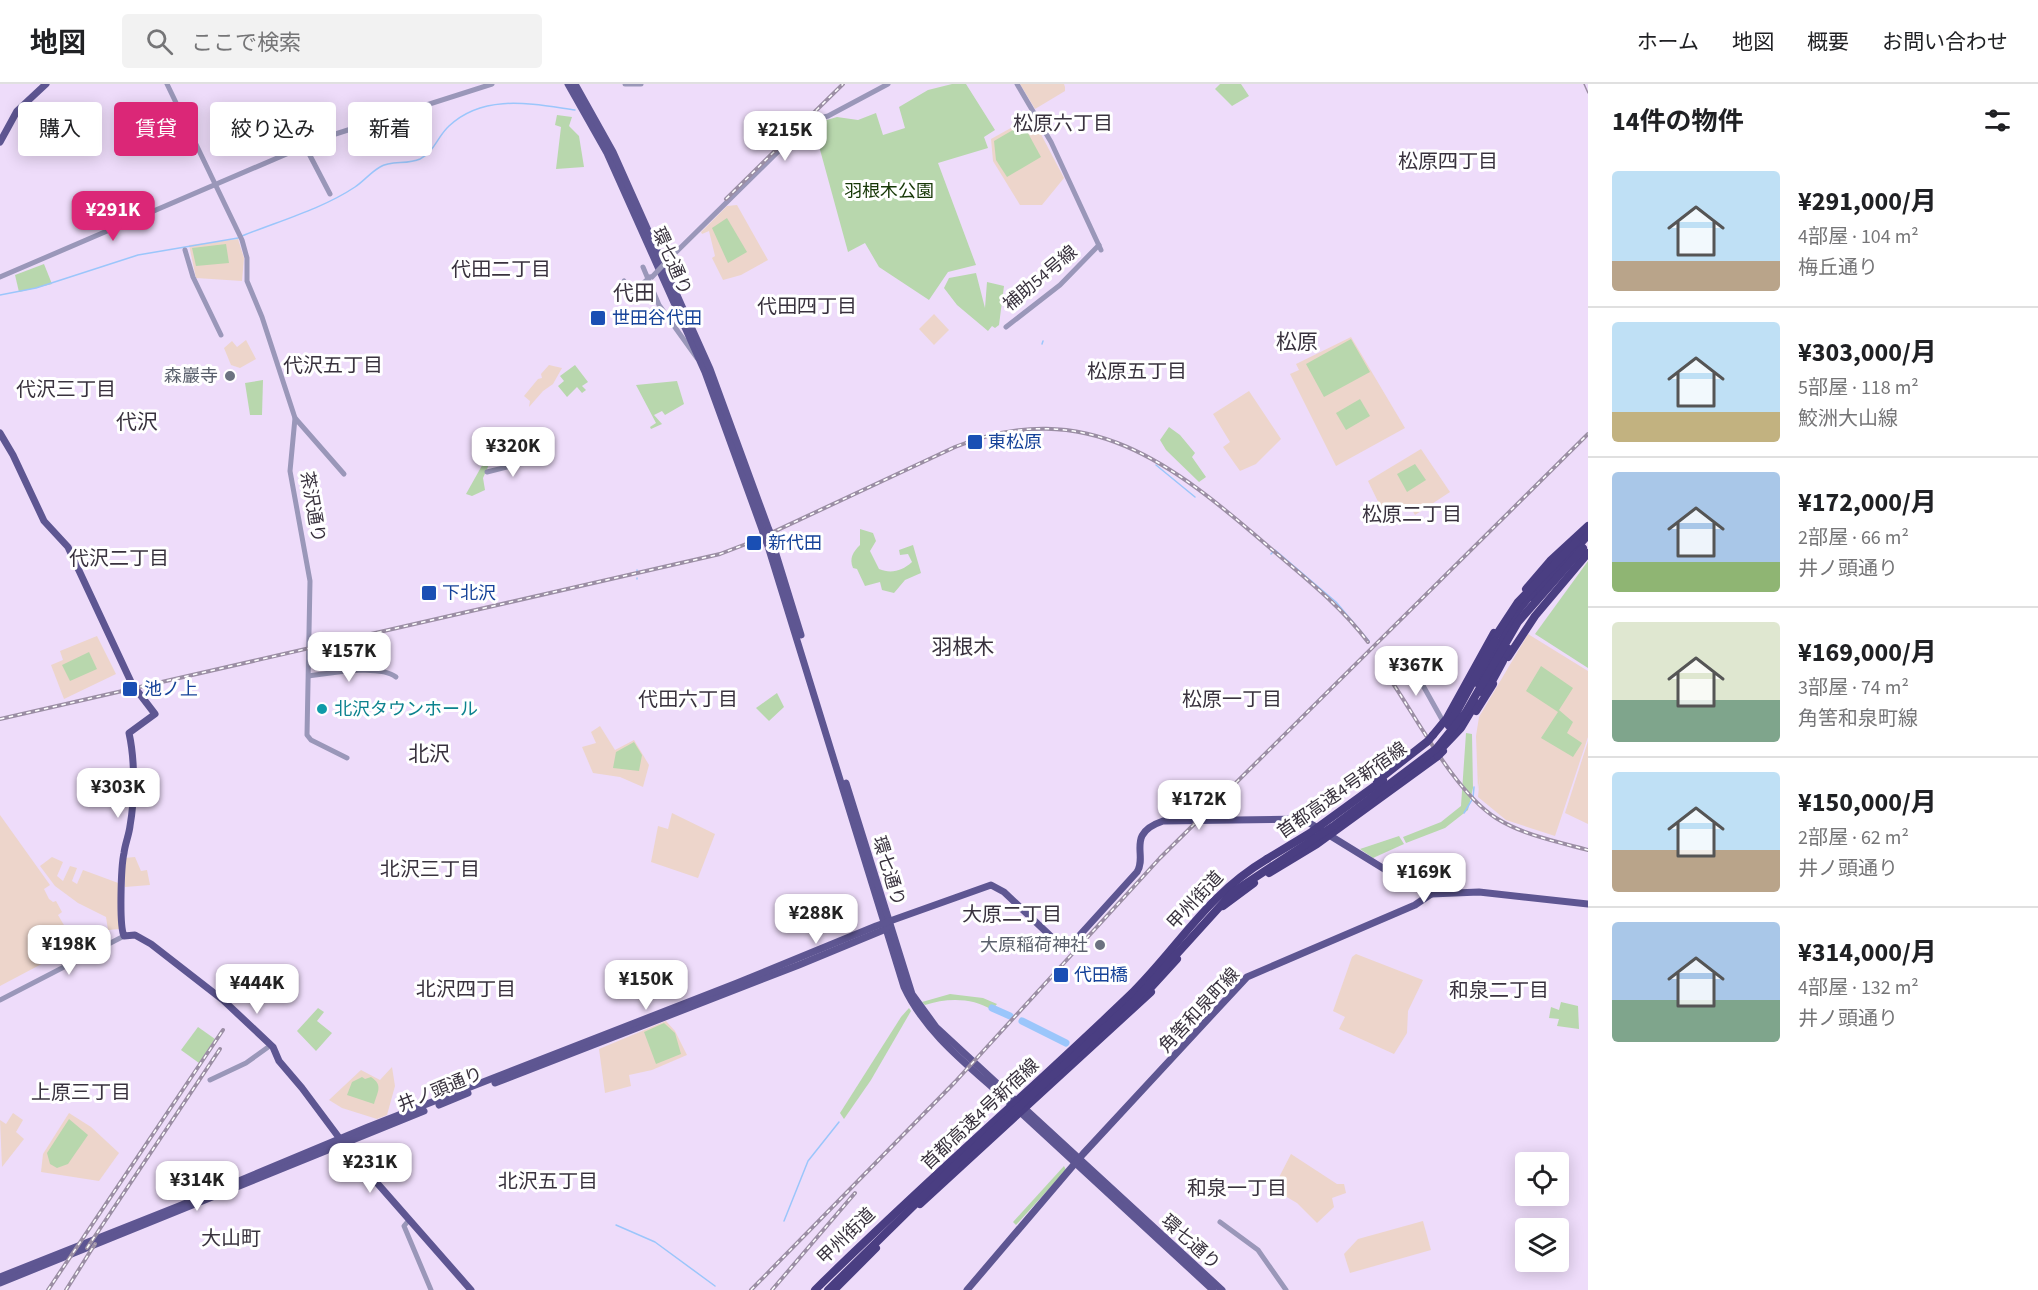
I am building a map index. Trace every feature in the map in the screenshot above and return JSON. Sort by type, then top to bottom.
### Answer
[{"type":"highway","points":[[1210,903],[1242,871],[1316,826],[1431,739],[1447,724],[1502,629],[1562,552],[1588,530]]},
{"type":"highway","points":[[1462,690],[1518,602],[1588,530]]},
{"type":"highway","points":[[1447,724],[1462,690],[1512,606],[1550,561],[1588,530]]},
{"type":"highway","name":"首都高速4号新宿線","points":[[821,1290],[944,1169],[1133,996],[1230,888],[1318,830],[1411,763],[1447,724],[1514,619],[1588,530]]},
{"type":"highway","name":"甲州街道","points":[[815,1290],[899,1208],[1129,996],[1210,903],[1238,878],[1310,833],[1383,780],[1431,739],[1458,707],[1520,606],[1588,530]]},
{"type":"highway","points":[[1218,910],[1260,879],[1343,825],[1440,752],[1473,716],[1526,628],[1579,562],[1587,547]]},
{"type":"highway","points":[[1473,716],[1514,636],[1587,547]]},
{"type":"highway","name":"首都高速4号新宿線","points":[[828,1290],[948,1172],[1136,999],[1233,892],[1256,874],[1314,839],[1425,758],[1446,738],[1466,712],[1526,611],[1587,547]]},
{"type":"highway","name":"甲州街道","points":[[834,1290],[960,1163],[1166,973],[1218,910],[1245,886],[1316,842],[1440,752],[1461,728],[1520,624],[1587,547]]},
{"type":"highway","points":[[1425,758],[1454,732],[1541,604],[1579,562]]},
{"type":"highway","points":[[899,1208],[913,1191],[1160,963]]},
{"type":"highway","points":[[911,1213],[1145,998],[1166,973]]},
{"type":"main road","points":[[0,142],[17,111],[46,84]]},
{"type":"main road","name":"環七通り","points":[[568,84],[607,153],[700,362],[763,523]]},
{"type":"main road","name":"環七通り","points":[[575,84],[613,152],[710,369],[768,537],[904,987],[923,1021],[1022,1109],[1213,1290]]},
{"type":"main road","points":[[0,433],[44,521],[68,547],[132,684],[155,714],[129,733],[132,790],[130,826],[123,856],[121,917],[124,936],[135,935],[151,944],[223,1000],[270,1045],[279,1061],[341,1141],[471,1290]]},
{"type":"main road","name":"井ノ頭通り","points":[[0,1277],[836,942],[994,885],[1059,944],[1067,947],[1139,870],[1141,862],[1139,843],[1158,823],[1177,819],[1298,819],[1316,826],[1431,894]]},
{"type":"main road","points":[[1343,825],[1343,840],[1351,848]]},
{"type":"main road","points":[[1431,894],[1479,892],[1588,904]]},
{"type":"main road","name":"角筈和泉町線","points":[[967,1290],[1150,1080],[1152,1082],[1216,1014],[1246,978],[1415,905],[1431,894]]},
{"type":"main road","name":"井ノ頭通り","points":[[0,1283],[341,1141],[852,944],[886,925]]},
{"type":"main road","points":[[836,942],[850,940],[852,944]]},
{"type":"main road","name":"環七通り","points":[[1079,1163],[1222,1290]]},
{"type":"street","name":"茶沢通り","points":[[167,84],[240,236],[247,258],[247,281],[262,317],[295,418],[290,471],[310,581],[308,737],[347,758]]},
{"type":"street","points":[[336,134],[492,84]]},
{"type":"street","points":[[625,84],[641,84]]},
{"type":"street","points":[[624,281],[633,292],[650,278],[811,120],[828,116],[887,84]]},
{"type":"street","points":[[1017,84],[1051,142],[1100,247]]},
{"type":"street","points":[[0,277],[283,156]]},
{"type":"street","points":[[310,156],[330,194]]},
{"type":"street","name":"補助54号線","points":[[1006,327],[1060,285],[1100,247],[1108,247]]},
{"type":"street","points":[[185,250],[193,277],[221,335]]},
{"type":"street","points":[[643,267],[668,319],[700,362]]},
{"type":"street","points":[[295,418],[344,474]]},
{"type":"street","points":[[487,472],[515,465],[532,454]]},
{"type":"street","points":[[1407,657],[1447,724]]},
{"type":"street","points":[[309,676],[368,670],[384,671],[396,677]]},
{"type":"street","points":[[0,1000],[124,936]]},
{"type":"street","points":[[210,1080],[246,1063],[270,1045]]},
{"type":"street","points":[[409,1220],[404,1226],[431,1290]]},
{"type":"street","points":[[1220,1222],[1258,1250],[1286,1290]]},
{"type":"shaded area","points":[[1020,84],[1064,84],[1065,91],[1035,109]]},
{"type":"shaded area","points":[[1029,118],[1033,119],[1064,178],[1042,205],[1020,205],[993,161],[991,139]]},
{"type":"shaded area","points":[[737,205],[768,260],[741,275],[723,280],[712,258],[715,256],[709,231],[702,234],[701,232],[727,206]]},
{"type":"shaded area","points":[[238,239],[244,258],[242,281],[196,278],[189,245]]},
{"type":"shaded area","points":[[934,314],[949,330],[934,345],[919,329]]},
{"type":"shaded area","points":[[1351,337],[1405,428],[1336,466],[1290,374],[1299,370],[1296,364]]},
{"type":"shaded area","points":[[246,340],[256,359],[240,368],[231,365],[224,348],[232,341],[237,347]]},
{"type":"shaded area","points":[[549,365],[562,368],[553,384],[543,391],[529,407],[530,401],[524,396],[538,379],[542,378],[541,374]]},
{"type":"shaded area","points":[[1249,391],[1281,439],[1256,464],[1240,471],[1223,447],[1230,442],[1213,414]]},
{"type":"shaded area","points":[[1421,449],[1450,492],[1415,515],[1410,506],[1386,518],[1368,481]]},
{"type":"shaded area","points":[[1528,634],[1588,671],[1588,737],[1555,836],[1506,820],[1478,797],[1480,776],[1478,790],[1476,736],[1479,717]]},
{"type":"shaded area","points":[[97,636],[116,674],[64,699],[51,665],[63,660],[60,651]]},
{"type":"shaded area","points":[[600,726],[615,750],[634,740],[649,765],[643,787],[620,777],[593,773],[582,747],[596,743],[591,732]]},
{"type":"shaded area","points":[[1588,741],[1588,824],[1565,813]]},
{"type":"shaded area","points":[[672,813],[715,834],[698,878],[651,862],[658,826],[668,829]]},
{"type":"shaded area","points":[[0,815],[50,885],[44,889],[49,899],[56,901],[62,912],[58,915],[68,932],[62,936],[68,950],[0,986]]},
{"type":"shaded area","points":[[52,857],[63,862],[57,876],[63,881],[70,866],[77,868],[72,881],[77,884],[83,870],[121,884],[119,929],[108,930],[106,917],[78,903],[55,886],[40,866]]},
{"type":"shaded area","points":[[135,857],[141,871],[147,870],[150,885],[125,887],[124,858]]},
{"type":"shaded area","points":[[1356,954],[1423,980],[1408,1011],[1407,1033],[1394,1054],[1339,1029],[1345,1017],[1333,1011],[1352,957]]},
{"type":"shaded area","points":[[666,1021],[675,1031],[687,1055],[652,1070],[629,1075],[631,1086],[605,1093],[599,1049]]},
{"type":"shaded area","points":[[392,1067],[395,1086],[387,1115],[377,1119],[342,1108],[329,1100],[361,1070],[380,1080]]},
{"type":"shaded area","points":[[13,1113],[23,1120],[16,1132],[24,1139],[2,1167],[0,1120],[6,1124]]},
{"type":"shaded area","points":[[69,1113],[91,1127],[119,1153],[99,1181],[41,1172],[43,1154]]},
{"type":"shaded area","points":[[1291,1154],[1337,1184],[1344,1184],[1346,1193],[1332,1198],[1334,1207],[1317,1223],[1297,1203],[1273,1189]]},
{"type":"shaded area","points":[[1423,1221],[1431,1250],[1350,1273],[1344,1254],[1358,1239]]},
{"type":"green space","name":"羽根木公園","points":[[952,84],[966,84],[995,130],[984,137],[988,148],[938,163],[976,265],[948,272],[929,300],[879,267],[865,243],[848,252],[813,124],[837,117],[858,120],[876,113],[883,135],[905,128],[899,107],[928,90]]},
{"type":"green space","points":[[1220,84],[1241,84],[1249,96],[1232,106],[1215,89]]},
{"type":"green space","points":[[557,115],[572,117],[569,126],[579,136],[584,167],[556,169],[561,127],[555,125]]},
{"type":"green space","points":[[1023,124],[1041,157],[1007,177],[996,160],[994,141]]},
{"type":"green space","points":[[727,218],[747,252],[728,263],[712,228]]},
{"type":"green space","points":[[226,244],[229,263],[196,266],[192,248]]},
{"type":"green space","points":[[44,264],[52,284],[19,292],[15,275]]},
{"type":"green space","points":[[976,273],[985,308],[987,282],[1004,286],[999,325],[995,328],[992,326],[988,331],[957,305],[944,288],[949,278]]},
{"type":"green space","points":[[1351,339],[1370,372],[1324,397],[1306,364]]},
{"type":"green space","points":[[575,365],[588,382],[582,386],[586,390],[582,393],[577,387],[567,397],[558,386],[564,381],[560,376]]},
{"type":"green space","points":[[263,380],[262,415],[250,415],[245,383]]},
{"type":"green space","points":[[677,381],[684,404],[665,415],[662,411],[654,415],[662,424],[651,429],[650,427],[656,423],[636,385]]},
{"type":"green space","points":[[1360,399],[1370,416],[1346,430],[1336,413]]},
{"type":"green space","points":[[1169,427],[1180,435],[1195,453],[1192,457],[1206,477],[1199,482],[1166,450],[1160,440]]},
{"type":"green space","points":[[489,453],[491,460],[483,478],[485,490],[472,496],[466,494]]},
{"type":"green space","points":[[1415,464],[1426,480],[1407,492],[1397,474]]},
{"type":"green space","points":[[860,529],[873,533],[876,541],[870,551],[879,569],[892,571],[908,565],[912,562],[908,554],[900,555],[899,550],[913,545],[921,573],[905,580],[894,593],[882,590],[880,582],[865,586],[851,561],[860,545]]},
{"type":"green space","points":[[1588,561],[1588,668],[1535,634]]},
{"type":"green space","points":[[89,652],[97,669],[70,681],[62,665]]},
{"type":"green space","points":[[1541,666],[1573,688],[1559,710],[1573,722],[1567,733],[1582,743],[1573,757],[1541,738],[1558,712],[1526,691]]},
{"type":"green space","points":[[777,693],[784,707],[769,721],[756,708]]},
{"type":"green space","points":[[1466,733],[1472,734],[1473,788],[1468,810],[1445,828],[1406,843],[1403,837],[1441,822],[1461,806]]},
{"type":"green space","points":[[634,742],[642,755],[639,771],[613,768],[616,752]]},
{"type":"green space","points":[[1399,836],[1404,844],[1373,858],[1360,849]]},
{"type":"green space","points":[[950,994],[983,998],[997,1004],[992,1010],[968,1001],[950,1000],[925,1005],[922,1002]]},
{"type":"green space","points":[[1561,1002],[1578,1006],[1579,1029],[1557,1026],[1559,1019],[1549,1018],[1551,1007],[1559,1010]]},
{"type":"green space","points":[[318,1008],[324,1012],[317,1021],[332,1033],[316,1051],[297,1031]]},
{"type":"green space","points":[[909,1008],[911,1011],[871,1080],[844,1119],[840,1113]]},
{"type":"green space","points":[[664,1023],[675,1033],[681,1054],[656,1064],[644,1032]]},
{"type":"green space","points":[[198,1027],[215,1039],[199,1063],[181,1050]]},
{"type":"green space","points":[[362,1077],[365,1079],[371,1077],[377,1083],[378,1089],[374,1104],[347,1095],[352,1082]]},
{"type":"green space","points":[[69,1119],[88,1135],[68,1164],[57,1168],[50,1164],[47,1153]]},
{"type":"green space","points":[[1064,1166],[1066,1170],[1016,1225],[1013,1222]]},
{"type":"waterway","points":[[242,236],[329,202],[355,187],[384,165],[420,159],[429,152],[449,126],[477,109],[509,103],[575,110]]},
{"type":"waterway","points":[[0,295],[36,288],[138,255],[238,238]]},
{"type":"waterway","points":[[1156,465],[1195,497]]},
{"type":"waterway","points":[[1271,554],[1275,550],[1336,602],[1369,641]]},
{"type":"waterway","points":[[1464,813],[1473,798],[1474,787]]},
{"type":"waterway","points":[[992,1008],[1010,1016]]},
{"type":"waterway","points":[[1022,1021],[1066,1043]]},
{"type":"waterway","points":[[784,1221],[808,1161],[839,1122]]},
{"type":"waterway","points":[[616,1225],[655,1242],[715,1286]]},
{"type":"tram line","points":[[1584,84],[1588,93]]},
{"type":"railway","points":[[726,199],[843,84]]},
{"type":"railway","points":[[0,719],[720,554],[754,541],[955,447],[1002,433],[1046,429],[1087,434],[1126,446],[1163,465],[1234,517],[1308,580],[1346,616],[1368,642]]},
{"type":"railway","points":[[751,1290],[955,1082],[1160,858],[1588,434]]},
{"type":"railway","points":[[1390,679],[1452,773],[1481,806],[1496,818],[1518,829],[1588,850]]},
{"type":"railway","points":[[48,1290],[223,1030]]},
{"type":"railway","points":[[87,1248],[220,1049]]},
{"type":"railway","points":[[772,1290],[855,1193]]},
{"type":"railway","points":[[66,1290],[95,1244]]},
{"type":"place","name":"世田谷代田","points":[[598,318]]},
{"type":"place","name":"森巖寺","points":[[230,376]]},
{"type":"place","name":"東松原","points":[[975,442]]},
{"type":"place","name":"新代田","points":[[754,543]]},
{"type":"place","name":"下北沢","points":[[429,593]]},
{"type":"place","name":"池ノ上","points":[[130,689]]},
{"type":"place","name":"北沢タウンホール","points":[[322,709]]},
{"type":"place","name":"大原稲荷神社","points":[[1100,945]]},
{"type":"place","name":"代田橋","points":[[1061,975]]},
{"type":"district","name":"松原六丁目","points":[[1063,123]]},
{"type":"district","name":"松原四丁目","points":[[1448,161]]},
{"type":"district","name":"代田二丁目","points":[[501,269]]},
{"type":"district","name":"代田","points":[[634,293]]},
{"type":"district","name":"代田四丁目","points":[[807,306]]},
{"type":"district","name":"松原","points":[[1297,342]]},
{"type":"district","name":"代沢五丁目","points":[[333,365]]},
{"type":"district","name":"松原五丁目","points":[[1137,371]]},
{"type":"district","name":"代沢三丁目","points":[[66,389]]},
{"type":"district","name":"代沢","points":[[137,422]]},
{"type":"district","name":"松原二丁目","points":[[1412,514]]},
{"type":"district","name":"代沢二丁目","points":[[119,558]]},
{"type":"district","name":"羽根木","points":[[963,647]]},
{"type":"district","name":"代田六丁目","points":[[688,699]]},
{"type":"district","name":"松原一丁目","points":[[1232,699]]},
{"type":"district","name":"北沢","points":[[429,754]]},
{"type":"district","name":"北沢三丁目","points":[[430,869]]},
{"type":"district","name":"大原二丁目","points":[[1012,914]]},
{"type":"district","name":"北沢四丁目","points":[[466,989]]},
{"type":"district","name":"和泉二丁目","points":[[1499,990]]},
{"type":"district","name":"上原三丁目","points":[[81,1092]]},
{"type":"district","name":"北沢五丁目","points":[[548,1181]]},
{"type":"district","name":"和泉一丁目","points":[[1237,1188]]},
{"type":"district","name":"大山町","points":[[231,1238]]}]
